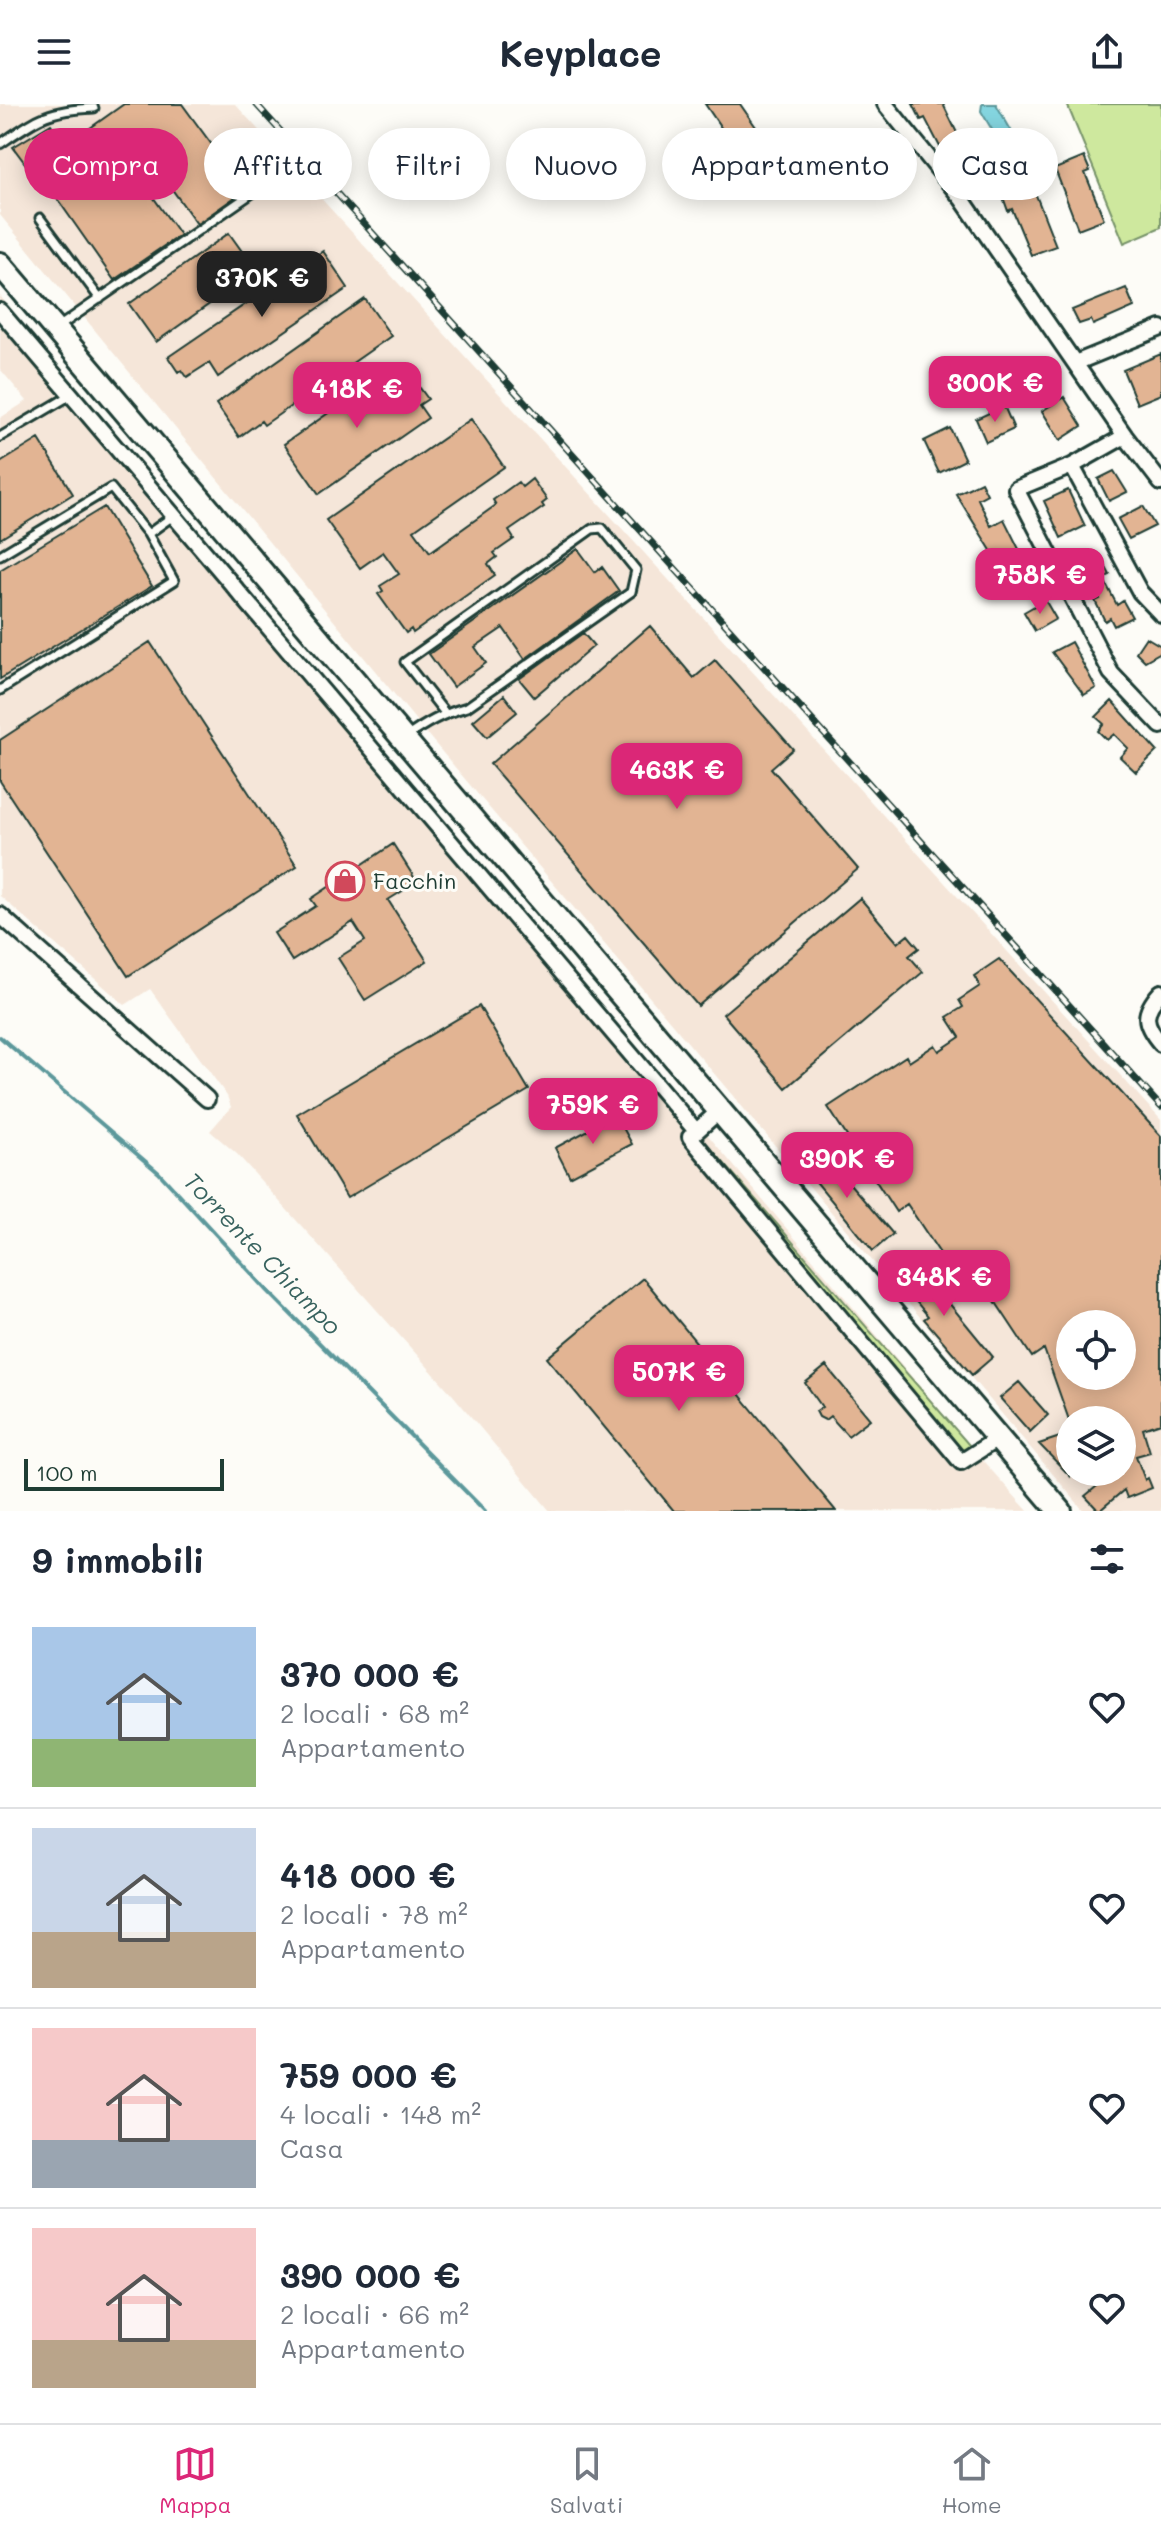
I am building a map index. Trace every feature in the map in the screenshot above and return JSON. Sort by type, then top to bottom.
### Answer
[{"type":"main road","points":[[0,264],[1060,1511]]},
{"type":"street","points":[[885,104],[962,199],[1125,436],[1161,483]]},
{"type":"street","points":[[0,311],[696,1131]]},
{"type":"street","points":[[1075,363],[1161,328]]},
{"type":"street","points":[[1125,436],[1072,466],[1016,489],[1111,673],[1161,726]]},
{"type":"street","points":[[1072,466],[1140,592],[1161,614]]},
{"type":"street","points":[[0,915],[207,1099]]},
{"type":"street","points":[[1161,992],[1150,1004],[1144,1019],[1147,1028],[1161,1044]]},
{"type":"street","points":[[719,1111],[690,1137],[961,1462],[997,1439]]},
{"type":"lane","points":[[0,144],[40,117],[58,110],[94,108]]},
{"type":"lane","points":[[55,329],[242,200]]},
{"type":"lane","points":[[40,218],[100,299]]},
{"type":"lane","points":[[0,437],[71,395]]},
{"type":"lane","points":[[0,555],[111,488],[148,534],[174,581],[0,690]]},
{"type":"lane","points":[[148,534],[173,516]]},
{"type":"lane","points":[[404,739],[445,713],[467,707],[631,592],[636,570],[602,528],[592,529],[405,662],[445,713]]},
{"type":"shaded area","points":[[0,104],[235,104],[257,128],[204,128],[204,200],[322,200],[1161,1120],[1161,1511],[1084,1511],[1063,1486],[1136,1486],[1136,1406],[1056,1406],[1056,1478],[432,740],[0,215]]},
{"type":"shaded area","points":[[0,296],[1028,1511],[550,1511],[452,1394],[237,1154],[210,1131],[231,1107],[227,1096],[150,989],[125,1005],[0,896],[0,418],[27,401],[0,369]]},
{"type":"green space","points":[[1067,104],[1161,104],[1161,227],[1124,243]]},
{"type":"green space","points":[[696,1131],[976,1453],[961,1462],[690,1137]]},
{"type":"water","points":[[982,104],[996,104],[1010,128],[991,128],[981,111]]},
{"type":"building","points":[[124,104],[182,104],[204,134],[204,200],[231,200],[197,224],[180,200],[188,200],[188,128],[90,128]]},
{"type":"building","points":[[705,104],[740,104],[757,128],[721,128]]},
{"type":"building","points":[[913,104],[943,104],[955,128],[933,128],[933,133],[925,118],[921,120]]},
{"type":"building","points":[[24,140],[24,162],[13,147]]},
{"type":"building","points":[[1084,157],[1090,171],[1085,173],[1104,219],[1078,229],[1058,177],[1058,168]]},
{"type":"building","points":[[58,200],[155,200],[180,235],[114,280]]},
{"type":"building","points":[[1004,200],[1038,200],[1056,246],[1031,255],[1012,209],[1008,211]]},
{"type":"building","points":[[229,233],[256,271],[156,342],[129,304]]},
{"type":"building","points":[[323,251],[348,288],[218,377],[209,363],[187,377],[182,370],[178,372],[168,357]]},
{"type":"building","points":[[1126,288],[1134,307],[1093,325],[1091,320],[1079,324],[1072,310]]},
{"type":"building","points":[[365,299],[391,336],[264,425],[261,421],[239,437],[216,404]]},
{"type":"building","points":[[1161,354],[1161,394],[1137,404],[1123,370]]},
{"type":"building","points":[[393,368],[411,394],[420,388],[428,399],[419,405],[428,418],[319,494],[284,444]]},
{"type":"building","points":[[1064,397],[1082,426],[1060,440],[1042,411]]},
{"type":"building","points":[[1004,406],[1014,429],[986,442],[976,419]]},
{"type":"building","points":[[471,419],[504,467],[414,530],[430,552],[496,505],[493,500],[518,482],[522,487],[532,479],[547,500],[542,504],[544,507],[509,531],[514,539],[494,553],[497,557],[488,564],[495,575],[413,633],[411,629],[406,633],[378,594],[383,591],[380,586],[399,574],[383,552],[360,568],[326,520]]},
{"type":"building","points":[[950,428],[965,460],[939,473],[924,441]]},
{"type":"building","points":[[39,439],[73,494],[0,539],[0,463]]},
{"type":"building","points":[[1114,471],[1127,492],[1109,501],[1098,479]]},
{"type":"building","points":[[981,482],[987,494],[978,499],[991,526],[1004,519],[1034,579],[1015,589],[956,494]]},
{"type":"building","points":[[1068,490],[1085,526],[1061,538],[1044,501]]},
{"type":"building","points":[[1143,506],[1155,526],[1129,539],[1118,519]]},
{"type":"building","points":[[104,507],[152,586],[0,679],[0,570]]},
{"type":"building","points":[[578,549],[595,572],[602,567],[619,591],[525,659],[503,628],[475,647],[486,663],[453,687],[429,654]]},
{"type":"building","points":[[1100,556],[1110,575],[1103,578],[1117,605],[1123,601],[1132,617],[1114,626],[1110,618],[1105,621],[1095,601],[1100,599],[1083,565]]},
{"type":"building","points":[[1045,600],[1056,619],[1035,631],[1024,612]]},
{"type":"building","points":[[650,626],[694,678],[715,660],[793,749],[771,768],[858,869],[698,1006],[490,764]]},
{"type":"building","points":[[583,633],[594,646],[534,697],[519,679]]},
{"type":"building","points":[[1146,637],[1161,646],[1161,652],[1145,661],[1136,652]]},
{"type":"building","points":[[150,642],[297,866],[128,976],[0,781],[0,740]]},
{"type":"building","points":[[1071,642],[1096,688],[1084,695],[1052,652]]},
{"type":"building","points":[[504,695],[517,712],[487,737],[473,721]]},
{"type":"building","points":[[1112,701],[1157,751],[1136,772],[1120,757],[1128,748],[1114,734],[1107,740],[1098,731],[1104,724],[1096,717]]},
{"type":"building","points":[[393,844],[417,882],[388,900],[427,961],[365,1000],[338,958],[365,941],[353,922],[292,961],[274,933],[316,906],[311,899]]},
{"type":"building","points":[[860,898],[898,943],[908,935],[919,948],[909,956],[923,972],[786,1088],[723,1014]]},
{"type":"building","points":[[999,959],[1161,1136],[1161,1423],[1143,1429],[1150,1452],[1136,1456],[1136,1406],[1064,1406],[1058,1390],[1136,1390],[1136,1310],[1056,1310],[1056,1383],[1044,1349],[1032,1357],[983,1283],[967,1294],[907,1204],[896,1212],[828,1107],[906,1056],[909,1062],[935,1045],[939,1051],[960,1037],[947,1017],[963,1007],[959,1000],[980,986],[974,976]]},
{"type":"building","points":[[479,1006],[529,1090],[347,1198],[297,1114]]},
{"type":"building","points":[[616,1115],[632,1144],[570,1177],[555,1148]]},
{"type":"building","points":[[828,1152],[841,1167],[838,1170],[893,1234],[873,1251],[799,1161],[811,1153],[818,1161]]},
{"type":"building","points":[[913,1259],[993,1357],[972,1375],[924,1319],[928,1316],[894,1275]]},
{"type":"building","points":[[643,1278],[836,1511],[674,1511],[547,1358]]},
{"type":"building","points":[[826,1366],[870,1419],[848,1436],[830,1416],[825,1420],[819,1417],[816,1411],[822,1407],[805,1383]]},
{"type":"building","points":[[1019,1382],[1048,1415],[1030,1432],[1000,1398]]},
{"type":"building","points":[[1056,1438],[1056,1462],[1039,1444]]},
{"type":"building","points":[[1136,1456],[1145,1480],[1148,1478],[1152,1488],[1127,1498],[1124,1490],[1099,1511],[1085,1496],[1097,1486],[1136,1486]]},
{"type":"waterway","name":"Torrente Chiampo","points":[[0,1037],[159,1173],[266,1289],[485,1511]]},
{"type":"railway","points":[[256,104],[1161,1107]]},
{"type":"place","name":"Facchin","points":[[345,881]]}]
